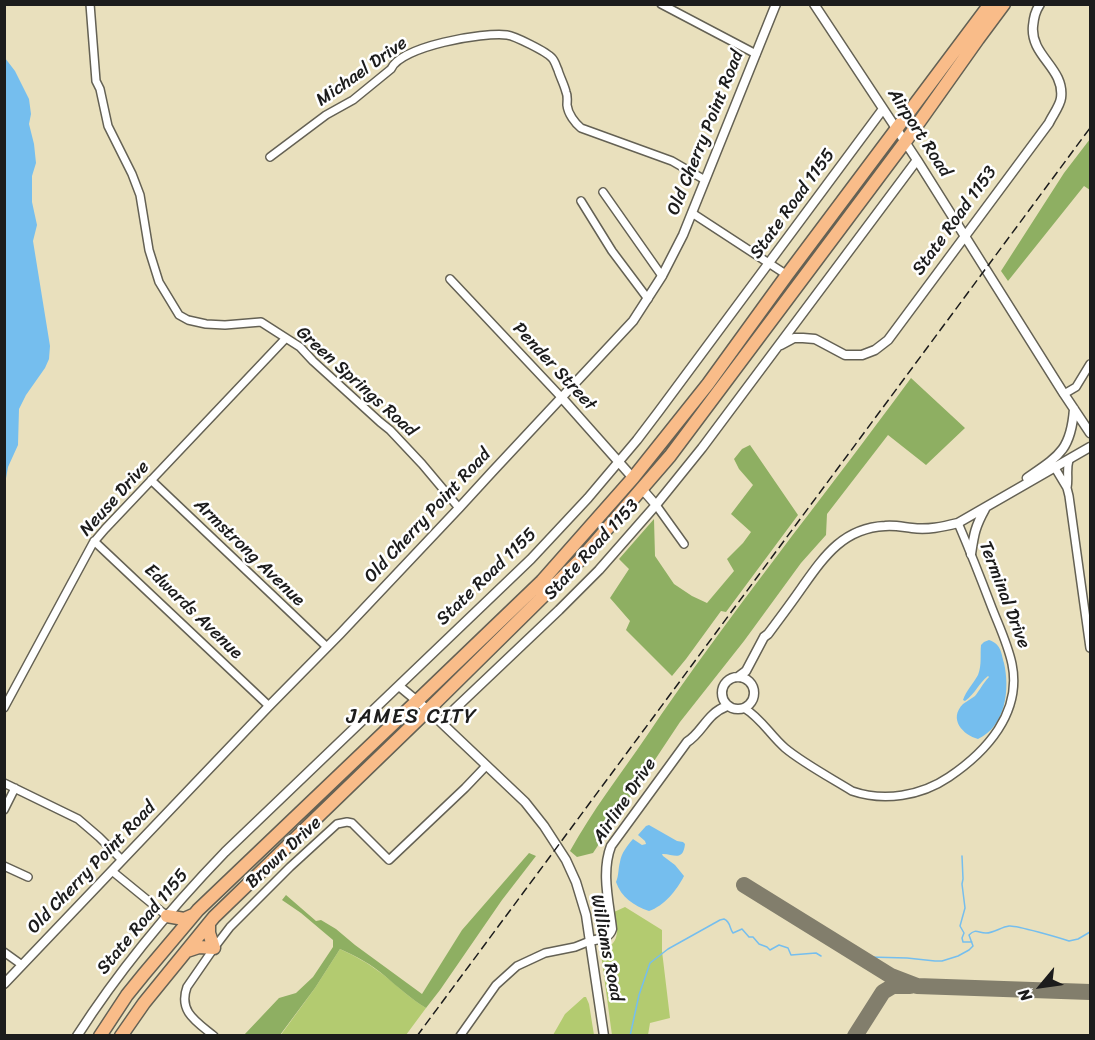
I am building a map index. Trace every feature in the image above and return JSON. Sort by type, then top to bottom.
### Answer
[{"type":"highway","points":[[167,916],[184,919],[192,916],[542,581],[633,477],[708,384],[990,4]]},
{"type":"highway","points":[[121,1035],[209,923],[580,560],[642,489],[670,456],[905,142],[1005,4]]},
{"type":"highway","points":[[100,1035],[132,988],[198,910]]},
{"type":"highway","points":[[167,916],[174,932],[171,942]]},
{"type":"highway","points":[[186,952],[196,947],[214,948],[209,933],[209,923]]},
{"type":"street","name":"Green Springs Road","points":[[90,4],[96,81],[100,89],[108,126],[140,195],[148,250],[159,282],[179,315],[188,320],[215,325],[261,322],[300,347],[390,430],[459,508]]},
{"type":"street","points":[[661,4],[756,54]]},
{"type":"street","name":"Old Cherry Point Road","points":[[4,984],[327,647],[622,334],[662,276],[692,213],[776,4]]},
{"type":"street","name":"Airport Road","points":[[814,4],[917,160],[1090,433]]},
{"type":"street","name":"State Road 1153","points":[[771,355],[794,338],[815,339],[845,355],[862,355],[875,350],[888,340],[1049,123],[1061,99],[1056,72],[1036,47],[1032,34],[1035,13],[1040,4]]},
{"type":"street","name":"Michael Drive","points":[[270,157],[326,115],[353,100],[392,69],[394,63],[411,53],[475,36],[505,35],[515,37],[554,59],[567,94],[567,108],[573,120],[582,128],[672,161],[705,180]]},
{"type":"street","name":"State Road 1155","points":[[77,1035],[136,951],[194,884],[563,526],[673,394],[883,109]]},
{"type":"street","name":"State Road 1153","points":[[441,722],[599,570],[656,505],[702,448],[917,160]]},
{"type":"street","points":[[603,192],[662,276]]},
{"type":"street","points":[[581,201],[612,251],[648,299]]},
{"type":"street","points":[[692,213],[787,275]]},
{"type":"street","name":"Pender Street","points":[[450,279],[633,477]]},
{"type":"street","name":"Neuse Drive","points":[[4,708],[94,541],[286,338]]},
{"type":"street","points":[[1064,394],[1076,387],[1090,364]]},
{"type":"street","points":[[1014,491],[1021,483],[1061,453],[1069,438],[1074,408]]},
{"type":"street","points":[[687,742],[688,735],[717,702],[724,684],[746,670],[764,637],[825,556],[841,541],[870,528],[885,526],[928,529],[958,523],[1090,447]]},
{"type":"street","points":[[1067,488],[1069,460]]},
{"type":"street","points":[[1055,468],[1070,496],[1090,648]]},
{"type":"street","name":"Armstrong Avenue","points":[[151,480],[327,647]]},
{"type":"street","points":[[642,489],[684,544]]},
{"type":"street","points":[[971,554],[972,536],[987,507]]},
{"type":"street","name":"Terminal Drive","points":[[744,708],[757,717],[786,749],[852,791],[873,796],[902,795],[928,789],[941,783],[978,754],[1001,726],[1010,707],[1014,687],[1012,666],[1006,644],[958,523]]},
{"type":"street","name":"Edwards Avenue","points":[[94,541],[269,706]]},
{"type":"street","points":[[721,694],[724,703],[735,710],[744,708],[752,701],[754,692],[750,682],[751,673],[768,639],[768,634]]},
{"type":"street","points":[[738,677],[750,682]]},
{"type":"street","name":"Williams Road","points":[[399,686],[441,722],[535,813],[566,860],[581,898],[604,1035]]},
{"type":"street","points":[[687,742],[715,712],[727,706]]},
{"type":"street","name":"Airline Drive","points":[[590,941],[607,937],[612,929],[606,874],[606,862],[611,846],[687,742]]},
{"type":"street","name":"Brown Drive","points":[[214,1035],[189,1014],[184,1001],[188,987],[230,927],[254,902],[337,824],[342,822],[352,822],[389,860],[486,766]]},
{"type":"street","points":[[4,783],[78,819],[122,860]]},
{"type":"street","points":[[4,810],[15,788]]},
{"type":"street","points":[[4,866],[28,877]]},
{"type":"street","points":[[112,871],[167,916]]},
{"type":"street","points":[[459,1035],[496,985],[517,966],[545,953],[575,947],[590,941]]},
{"type":"street","points":[[4,952],[22,965]]},
{"type":"green space","points":[[1090,139],[1090,190],[1084,186],[1008,281],[1001,271],[1064,173]]},
{"type":"green space","points":[[911,378],[965,428],[926,465],[888,435],[827,514],[826,535],[801,563],[744,641],[680,722],[593,853],[577,857],[570,851],[606,793],[743,601]]},
{"type":"green space","points":[[750,445],[798,515],[726,612],[721,611],[672,676],[626,630],[630,621],[610,598],[629,569],[619,559],[654,519],[655,556],[674,584],[707,603],[734,571],[727,559],[751,532],[731,514],[753,485],[739,469],[734,459],[742,449]]},
{"type":"green space","points":[[529,853],[536,856],[426,1008],[358,957],[340,949],[315,988],[280,1035],[244,1035],[279,998],[296,993],[313,977],[333,947],[333,940],[282,900],[286,895],[316,921],[321,920],[336,929],[422,994],[462,930]]},
{"type":"green space","points":[[625,907],[662,930],[662,951],[670,1018],[650,1023],[648,1035],[612,1035],[601,952],[612,944],[617,936],[614,912]]},
{"type":"green space","points":[[340,949],[371,966],[426,1008],[406,1035],[280,1036]]},
{"type":"green space","points":[[584,997],[589,1004],[594,1035],[553,1035],[565,1014]]},
{"type":"water","points":[[5,58],[15,71],[29,99],[31,114],[29,124],[36,163],[32,176],[32,202],[37,225],[33,241],[50,346],[49,359],[45,368],[19,409],[18,445],[8,467],[5,484]]},
{"type":"water","points":[[989,640],[998,646],[1001,652],[1006,673],[1006,695],[1004,706],[995,725],[978,739],[967,734],[959,726],[957,715],[963,704],[975,696],[989,677],[969,698],[963,700],[978,675],[981,645]]},
{"type":"water","points":[[649,825],[685,844],[682,853],[677,856],[662,854],[684,876],[670,897],[649,911],[629,900],[621,892],[616,882],[623,852],[633,839],[642,845],[646,844],[638,835]]},
{"type":"waterway","points":[[962,856],[965,908],[960,926],[964,933],[963,942],[972,942]]},
{"type":"waterway","points":[[630,1036],[639,995],[650,963],[668,949],[720,920],[724,919],[728,922],[733,933],[742,929],[749,937],[753,937],[759,944],[770,950],[779,945],[788,948],[791,955],[816,953],[821,956]]},
{"type":"waterway","points":[[869,957],[942,961],[969,950],[973,946],[969,935],[973,932],[989,933],[1009,926],[1069,941],[1090,932]]},
{"type":"taxiway","points":[[744,885],[891,976],[917,986],[1090,992]]},
{"type":"taxiway","points":[[855,1036],[883,992],[893,986],[910,986]]},
{"type":"railway","points":[[417,1036],[1090,128]]},
{"type":"district","name":"JAMES CITY","points":[[412,718]]}]
